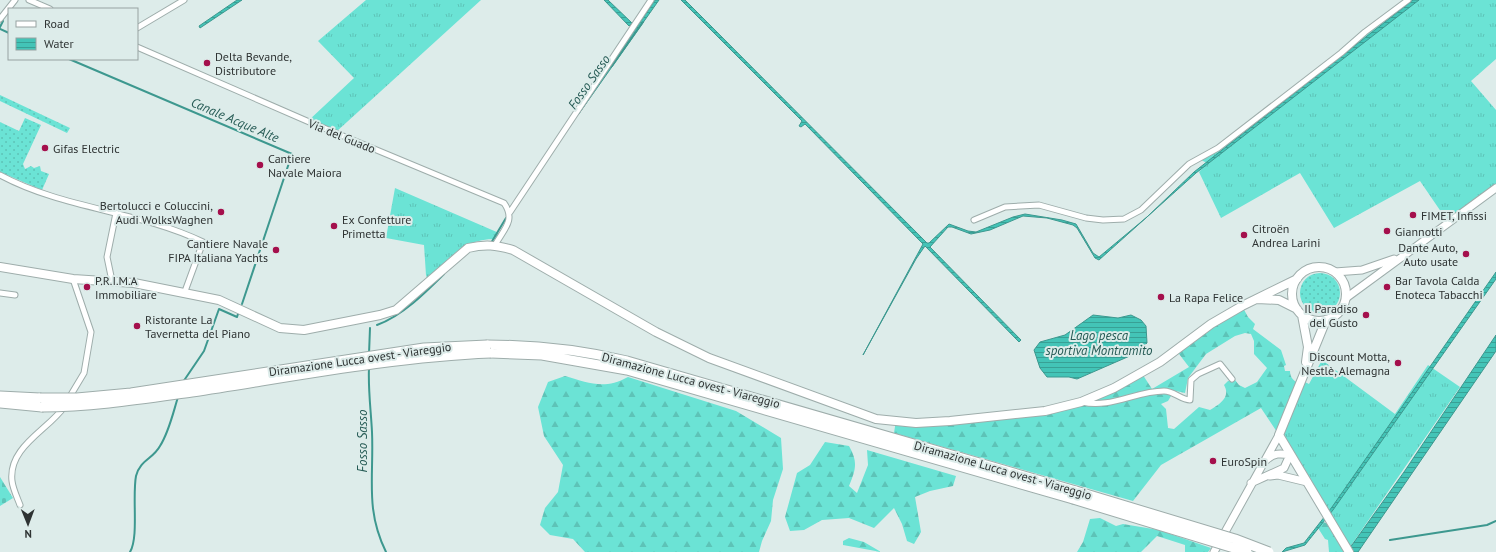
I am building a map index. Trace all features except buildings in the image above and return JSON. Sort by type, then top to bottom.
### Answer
[{"type":"highway","name":"Diramazione Lucca ovest - Viareggio","points":[[0,396],[77,398],[131,393],[424,348],[489,349],[627,365],[990,466],[1247,552]]},
{"type":"highway","name":"Diramazione Lucca ovest - Viareggio","points":[[0,403],[42,407],[77,407],[136,400],[422,357],[489,349]]},
{"type":"highway","name":"Diramazione Lucca ovest - Viareggio","points":[[627,365],[977,472],[1074,495],[1235,539],[1269,552]]},
{"type":"main road","points":[[1255,299],[1279,300],[1309,319],[1326,320],[1339,312],[1346,298],[1496,188]]},
{"type":"main road","points":[[0,267],[73,279],[112,281],[219,300],[280,328],[304,330],[329,327],[396,310],[468,248],[495,244],[513,250],[656,332],[709,358],[876,419],[916,423],[1045,411],[1081,402],[1114,388],[1160,362],[1211,324],[1255,299],[1296,279],[1302,273],[1314,268],[1327,268],[1335,272],[1344,283],[1346,298]]},
{"type":"main road","points":[[1335,272],[1362,270],[1400,257]]},
{"type":"main road","points":[[1296,279],[1292,294],[1299,312],[1308,347],[1304,373]]},
{"type":"main road","points":[[1214,552],[1279,435],[1326,320]]},
{"type":"main road","points":[[1279,435],[1348,550]]},
{"type":"main road","points":[[1266,460],[1276,454],[1290,455]]},
{"type":"main road","points":[[1251,484],[1284,468],[1290,455]]},
{"type":"main road","points":[[1266,477],[1278,475],[1307,482]]},
{"type":"street","points":[[8,8],[15,0]]},
{"type":"street","points":[[29,0],[48,8]]},
{"type":"street","points":[[138,27],[184,0]]},
{"type":"street","points":[[495,244],[510,220],[510,212],[651,0]]},
{"type":"street","points":[[974,220],[1005,207],[1039,205],[1086,218],[1103,220],[1124,219],[1141,210],[1189,164],[1218,148],[1408,0]]},
{"type":"street","points":[[1,17],[8,8]]},
{"type":"street","name":"Via del Guado","points":[[138,47],[307,121],[504,203],[510,212]]},
{"type":"street","points":[[0,175],[48,195],[179,230],[203,242],[184,294]]},
{"type":"street","points":[[112,281],[107,257],[116,213]]},
{"type":"street","points":[[20,505],[12,477],[13,468],[18,456],[31,440],[58,415],[81,381],[88,363],[91,332],[73,279]]},
{"type":"street","points":[[0,293],[15,295]]},
{"type":"street","points":[[1081,402],[1092,405],[1109,403],[1140,394],[1166,391],[1185,400],[1190,400],[1191,380],[1198,374],[1220,364],[1232,379]]},
{"type":"green space","points":[[366,0],[481,0],[336,132],[308,121],[354,78],[318,41]]},
{"type":"green space","points":[[1404,0],[1496,0],[1496,59],[1471,81],[1496,110],[1496,188],[1448,222],[1420,181],[1334,228],[1300,173],[1221,218],[1199,172],[1207,163],[1199,159],[1218,148],[1342,52],[1372,25]]},
{"type":"green space","points":[[0,95],[70,128],[67,133],[0,101]]},
{"type":"green space","points":[[25,118],[41,125],[23,164],[25,169],[31,166],[34,168],[40,166],[41,171],[49,174],[42,190],[0,172],[0,122],[19,131]]},
{"type":"green space","points":[[395,188],[499,233],[496,239],[474,242],[458,251],[427,278],[424,245],[386,238]]},
{"type":"green space","points":[[1320,273],[1328,275],[1334,279],[1338,285],[1340,293],[1338,301],[1334,307],[1328,311],[1320,313],[1312,311],[1306,307],[1302,301],[1300,293],[1302,285],[1306,279],[1312,275]]},
{"type":"green space","points":[[1242,306],[1248,317],[1255,324],[1253,329],[1281,350],[1286,365],[1284,366],[1285,371],[1290,371],[1293,379],[1300,384],[1279,435],[1261,408],[1161,465],[1133,501],[894,433],[896,420],[916,423],[1070,406],[1141,372],[1152,389],[1189,367],[1176,350]],"holes":[[[1245,333],[1251,334],[1254,341],[1254,354],[1267,368],[1257,382],[1245,388],[1239,385],[1235,380],[1228,381],[1224,385],[1226,389],[1225,397],[1217,405],[1210,410],[1199,407],[1174,429],[1168,428],[1166,409],[1161,404],[1168,401],[1171,396],[1167,389],[1185,393],[1188,378],[1206,354],[1235,336]]]},
{"type":"green space","points":[[1322,360],[1395,414],[1428,365],[1460,387],[1348,550],[1279,435],[1301,380],[1309,384]]},
{"type":"green space","points":[[565,376],[596,384],[611,383],[628,377],[736,411],[781,438],[783,469],[773,500],[771,521],[759,552],[585,552],[573,539],[550,535],[540,525],[545,508],[558,492],[563,465],[544,436],[538,407],[548,382]]},
{"type":"green space","points":[[825,442],[849,446],[854,457],[855,466],[849,486],[857,493],[868,465],[867,450],[956,476],[953,486],[930,491],[915,497],[921,532],[914,544],[907,541],[902,524],[894,508],[874,528],[849,518],[822,520],[804,530],[790,531],[785,517],[797,473],[810,465]]},
{"type":"green space","points":[[0,477],[13,498],[0,506]]},
{"type":"green space","points":[[1100,518],[1116,526],[1123,524],[1159,530],[1211,548],[1208,552],[1185,552],[1185,545],[1157,536],[1141,552],[1077,552],[1083,542],[1090,519]]},
{"type":"green space","points":[[1323,522],[1329,524],[1344,552],[1329,552],[1328,540],[1325,539],[1318,528]]},
{"type":"green space","points":[[849,538],[864,542],[881,552],[843,545],[843,541]]},
{"type":"water","points":[[237,0],[242,0],[200,28],[199,26]]},
{"type":"water","points":[[604,0],[608,0],[632,23],[629,26]]},
{"type":"water","points":[[655,0],[659,0],[578,115]]},
{"type":"water","points":[[681,0],[685,0],[927,243],[929,243],[949,224],[968,231],[976,232],[1013,217],[1025,214],[1062,220],[1076,224],[1093,253],[1099,257],[1146,218],[1099,260],[1095,258],[1077,228],[1073,225],[1047,218],[1023,216],[990,230],[971,234],[948,227],[930,247],[1021,340],[1019,342],[925,246],[916,259],[863,355],[923,244],[805,124],[801,127],[799,126],[802,121]]},
{"type":"water","points":[[1413,0],[1419,0],[1196,173],[1148,216],[1194,172]]},
{"type":"water","points":[[1496,272],[1496,279],[1333,510],[1305,545],[1282,552],[1286,548],[1304,543],[1332,507]]},
{"type":"water","name":"Lago pesca sportiva Montramito","points":[[1093,315],[1118,318],[1131,315],[1141,320],[1146,326],[1147,343],[1132,355],[1077,379],[1069,377],[1047,377],[1040,368],[1034,350],[1040,342],[1065,335]]},
{"type":"water","points":[[1496,335],[1496,351],[1358,552],[1347,552],[1404,472]]},
{"type":"waterway","name":"Canale Acque Alte","points":[[0,27],[3,21],[1,18]]},
{"type":"waterway","name":"Fosso Sasso","points":[[612,66],[643,22]]},
{"type":"waterway","name":"Canale Acque Alte","points":[[0,29],[8,33]]},
{"type":"waterway","name":"Canale Acque Alte","points":[[71,60],[292,154],[242,304]]},
{"type":"waterway","name":"Fosso Sasso","points":[[491,243],[506,218]]},
{"type":"waterway","name":"Fosso Sasso","points":[[377,325],[404,310],[444,274]]},
{"type":"waterway","name":"Canale Acque Alte","points":[[183,382],[204,351],[219,309],[237,317],[238,314]]},
{"type":"waterway","name":"Fosso Sasso","points":[[369,354],[370,328]]},
{"type":"waterway","name":"Fosso Sasso","points":[[369,368],[373,507],[379,536],[386,552]]},
{"type":"waterway","name":"Canale Acque Alte","points":[[130,552],[133,545],[135,527],[136,476],[140,466],[154,454],[163,441],[178,397]]},
{"type":"waterway","points":[[1390,540],[1487,525],[1496,521]]},
{"type":"place","name":"Delta Bevande, Distributore","points":[[207,63]]},
{"type":"place","name":"Gifas Electric","points":[[45,148]]},
{"type":"place","name":"Cantiere Navale Maiora","points":[[260,165]]},
{"type":"place","name":"Bertolucci e Coluccini, Audi WolksWaghen","points":[[221,212]]},
{"type":"place","name":"FIMET, Infissi","points":[[1413,215]]},
{"type":"place","name":"Ex Confetture Primetta","points":[[334,226]]},
{"type":"place","name":"Giannotti","points":[[1387,231]]},
{"type":"place","name":"Citroën Andrea Larini","points":[[1244,235]]},
{"type":"place","name":"Cantiere Navale FIPA Italiana Yachts","points":[[276,250]]},
{"type":"place","name":"Dante Auto, Auto usate","points":[[1466,254]]},
{"type":"place","name":"P.R.I.M.A Immobiliare","points":[[87,287]]},
{"type":"place","name":"Bar Tavola Calda Enoteca Tabacchi","points":[[1387,287]]},
{"type":"place","name":"La Rapa Felice","points":[[1161,297]]},
{"type":"place","name":"Il Paradiso del Gusto","points":[[1366,315]]},
{"type":"place","name":"Ristorante La Tavernetta del Piano","points":[[137,326]]},
{"type":"place","name":"Discount Motta, Nestlè, Alemagna","points":[[1398,363]]},
{"type":"place","name":"EuroSpin","points":[[1213,461]]}]
